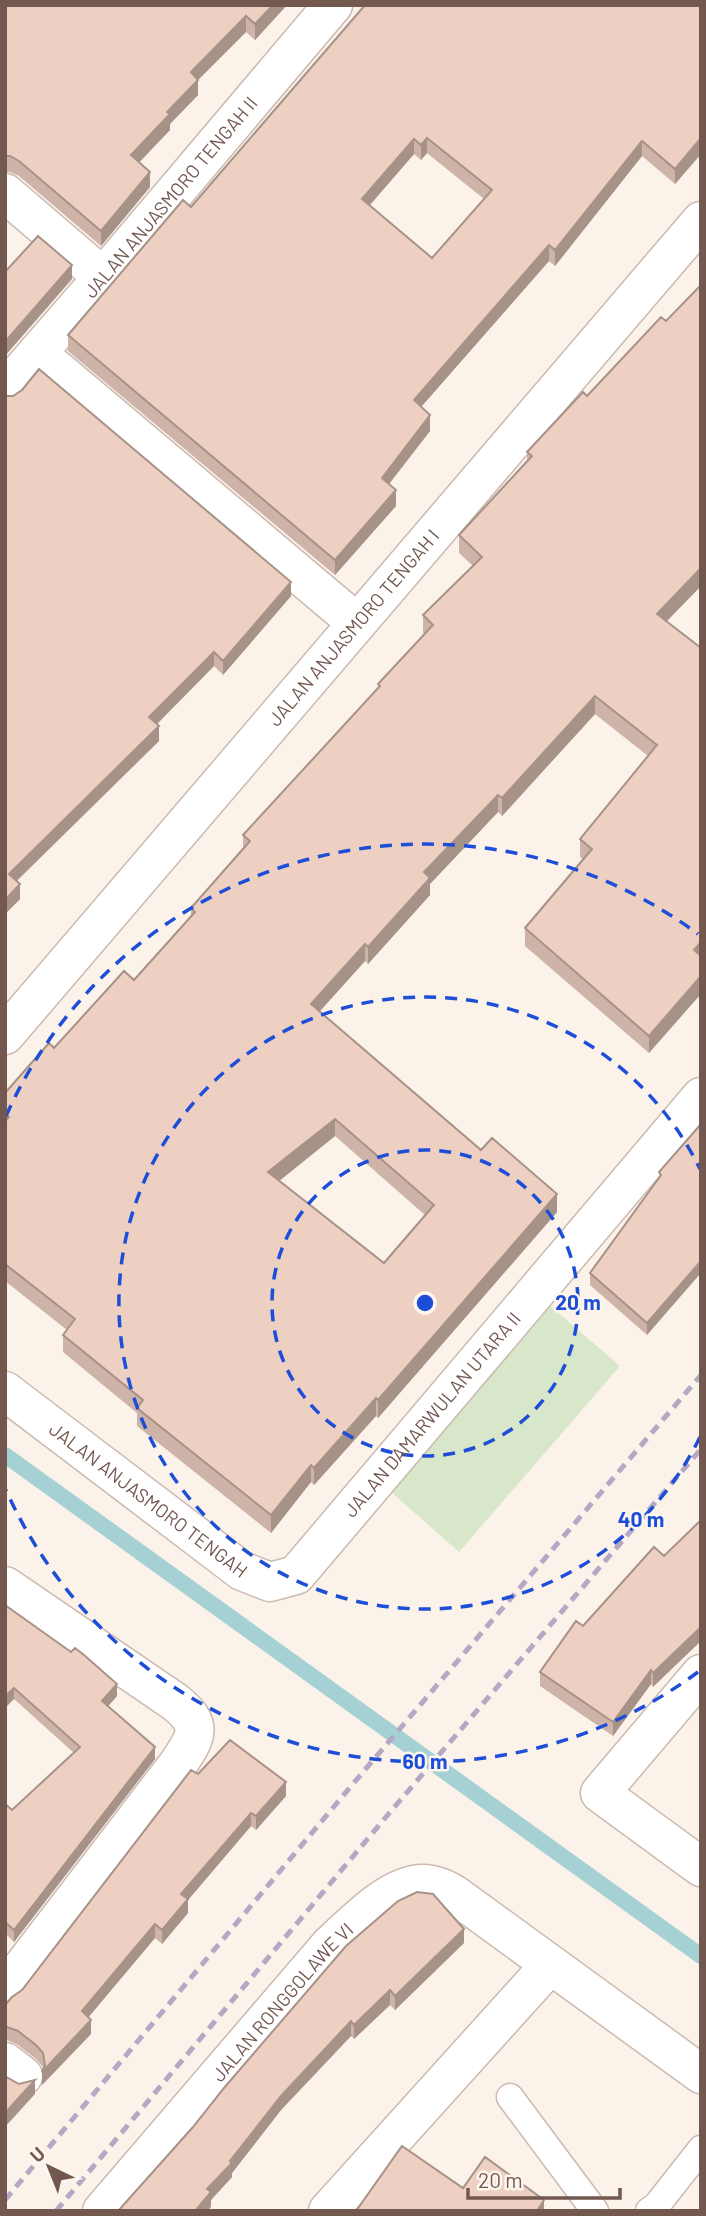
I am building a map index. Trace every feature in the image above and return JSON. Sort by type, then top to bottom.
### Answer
[{"type":"street","name":"JALAN ANJASMORO TENGAH II","points":[[5,390],[332,5]]},
{"type":"street","points":[[5,193],[103,277]]},
{"type":"street","name":"JALAN ANJASMORO TENGAH I","points":[[5,1035],[701,222]]},
{"type":"street","points":[[37,353],[357,623]]},
{"type":"street","name":"JALAN DAMARWULAN UTARA II","points":[[300,1571],[701,1097]]},
{"type":"street","name":"JALAN ANJASMORO TENGAH","points":[[5,1391],[242,1571],[270,1582],[300,1571]]},
{"type":"street","points":[[5,1586],[175,1702],[191,1716],[196,1733],[193,1743],[178,1764],[11,1972]]},
{"type":"street","points":[[701,1674],[600,1793],[701,1867]]},
{"type":"street","name":"JALAN RONGGOLAWE VI","points":[[103,2211],[330,1945],[367,1911],[405,1887],[422,1884],[439,1886],[455,1895],[701,2074]]},
{"type":"street","points":[[328,2211],[550,1965]]},
{"type":"lane","points":[[510,2097],[595,2211]]},
{"type":"lane","points":[[649,2211],[657,2205],[701,2149]]},
{"type":"green space","points":[[549,1305],[620,1366],[459,1552],[389,1490]]},
{"type":"building","points":[[5,5],[273,5],[255,24],[246,16],[191,72],[198,80],[131,155],[150,172],[101,231],[19,161],[5,156]]},
{"type":"building","points":[[365,5],[701,5],[701,138],[675,169],[642,141],[555,250],[549,245],[414,400],[430,415],[382,478],[396,490],[335,560],[68,335],[183,200],[191,207]],"holes":[[[427,138],[492,190],[432,258],[362,199],[414,139],[421,145]]]},
{"type":"building","points":[[38,236],[72,265],[5,342],[5,272]]},
{"type":"building","points":[[701,285],[701,568],[657,614],[701,648],[701,942],[694,950],[701,956],[701,976],[649,1036],[525,928],[592,849],[580,839],[657,745],[595,696],[502,798],[498,795],[424,872],[430,878],[368,947],[365,944],[311,1004],[481,1150],[492,1138],[557,1194],[378,1400],[376,1398],[314,1468],[311,1465],[271,1515],[137,1408],[143,1400],[63,1335],[75,1319],[5,1264],[5,1121],[9,1117],[5,1114],[5,1093],[49,1043],[54,1048],[124,971],[134,980],[195,912],[191,908],[250,841],[243,835],[433,625],[423,615],[482,557],[459,535],[532,456],[527,452],[583,392],[587,396],[661,317],[666,321]],"holes":[[[335,1119],[434,1205],[384,1263],[268,1172]]]},
{"type":"building","points":[[39,369],[291,582],[223,661],[214,652],[149,717],[159,726],[9,874],[20,884],[5,900],[5,396],[13,396],[22,390]]},
{"type":"building","points":[[701,1124],[701,1261],[647,1323],[590,1273],[661,1175],[659,1172]]},
{"type":"building","points":[[701,1520],[701,1627],[653,1673],[651,1670],[613,1722],[540,1672],[576,1621],[583,1626],[654,1547],[664,1556]]},
{"type":"building","points":[[5,1605],[71,1652],[75,1648],[117,1684],[102,1701],[155,1747],[14,1930],[5,1922],[5,1804],[12,1810],[80,1747],[14,1688],[5,1696]]},
{"type":"building","points":[[230,1740],[286,1782],[256,1816],[251,1813],[181,1894],[188,1899],[162,1930],[155,1924],[82,2011],[91,2020],[42,2072],[45,2065],[43,2053],[18,2031],[5,2027],[5,2005],[22,1990],[191,1770],[198,1774]]},
{"type":"building","points":[[417,1892],[433,1894],[464,1929],[395,1996],[390,1990],[354,2025],[351,2021],[281,2096],[230,2161],[232,2163],[207,2189],[211,2192],[195,2211],[118,2211],[346,1946],[398,1901]]},
{"type":"building","points":[[5,2076],[19,2084],[35,2080],[5,2113]]},
{"type":"building","points":[[402,2146],[463,2188],[485,2157],[544,2200],[537,2211],[356,2211]]},
{"type":"waterway","points":[[5,1455],[701,1956]]},
{"type":"railway","points":[[5,2200],[352,1785],[701,1375]]},
{"type":"railway","points":[[56,2211],[391,1811],[701,1449]]}]
